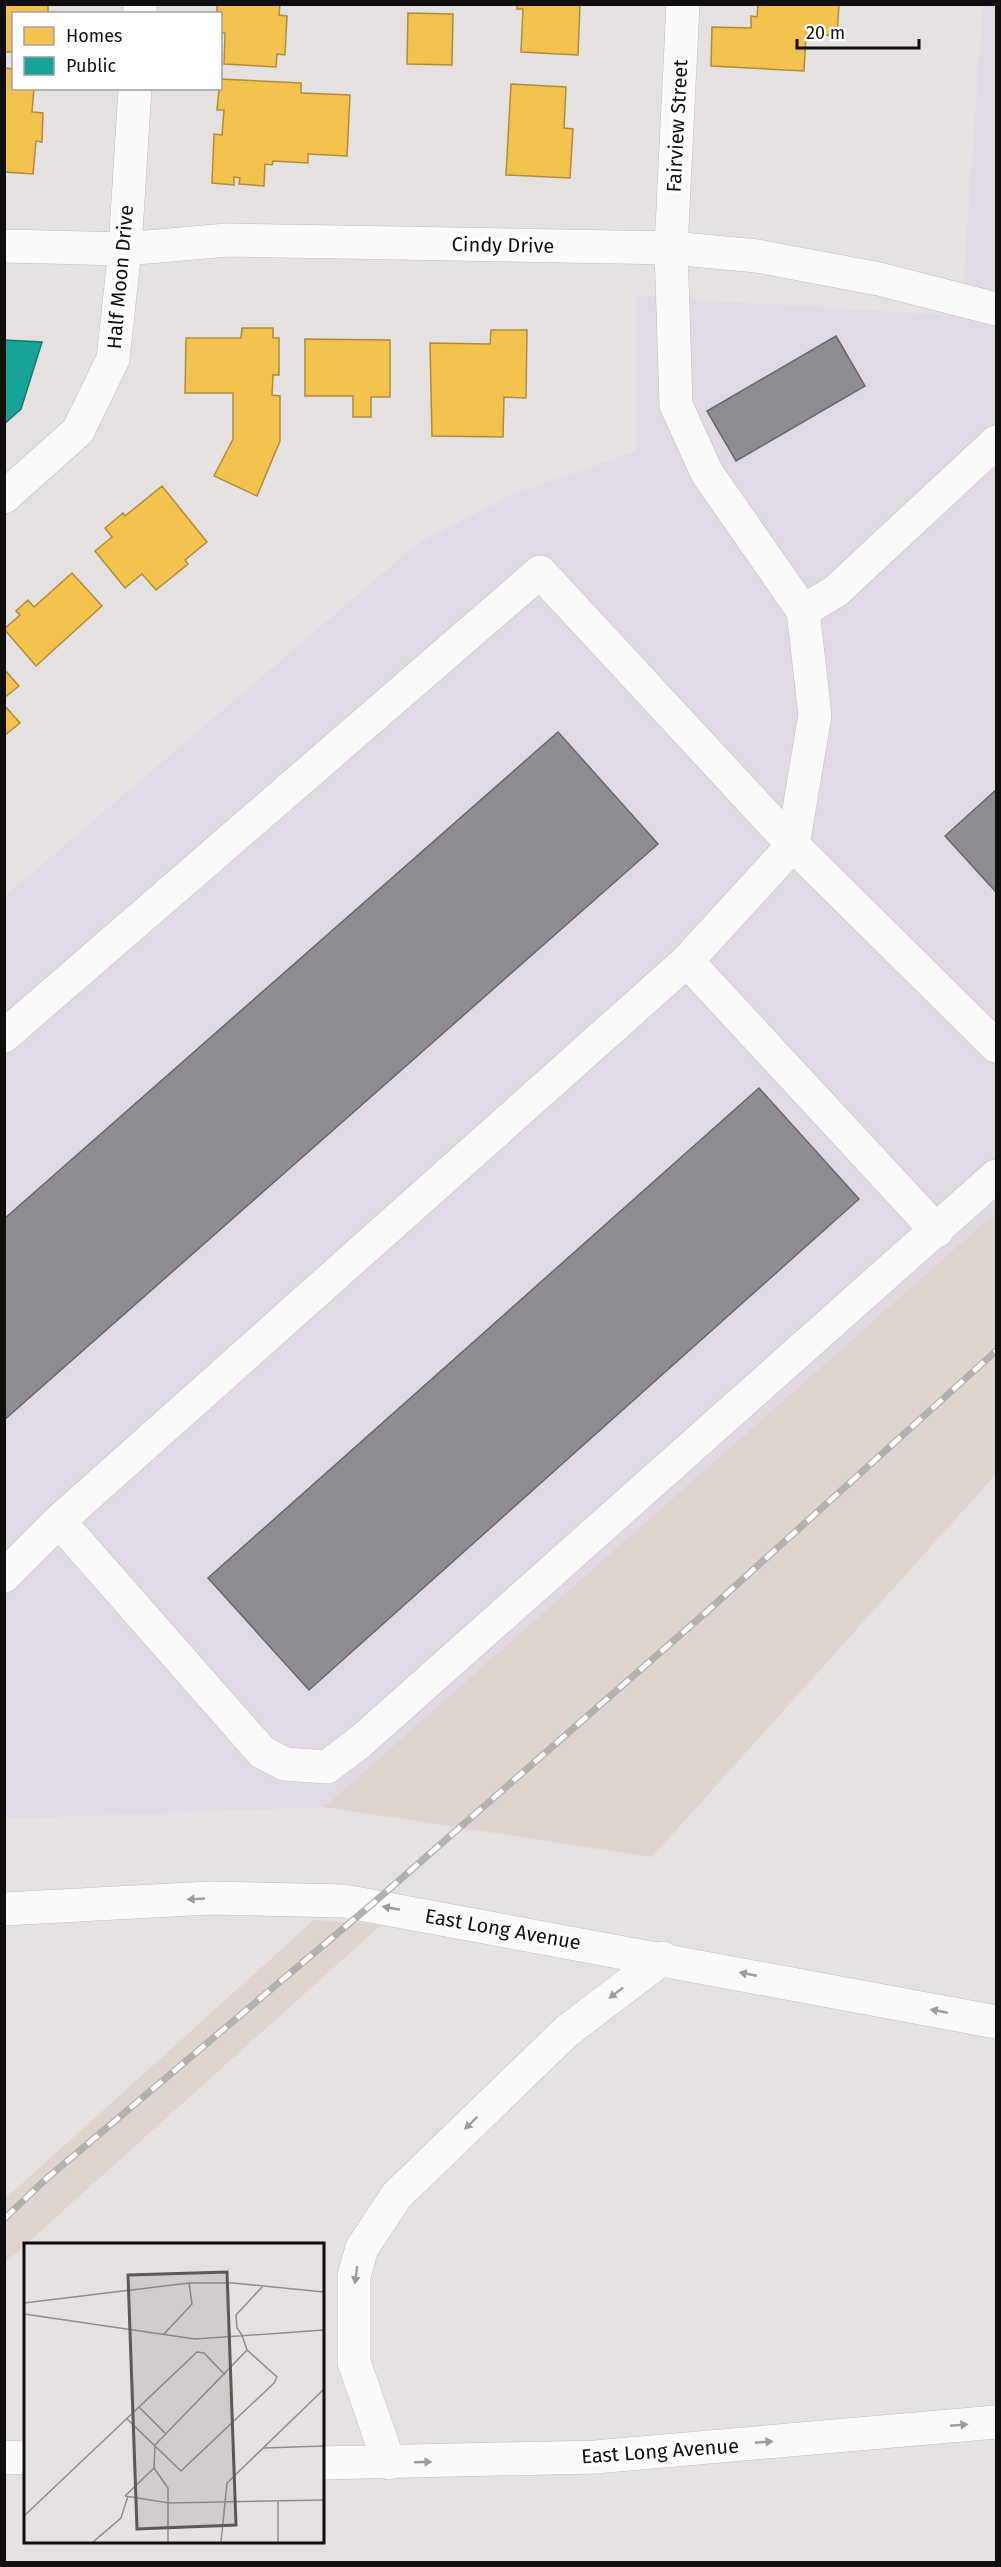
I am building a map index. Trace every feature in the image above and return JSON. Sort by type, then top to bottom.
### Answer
[{"type":"main road","name":"Fairview Street","points":[[683,4],[671,248],[676,405],[707,472],[803,610]]},
{"type":"main road","name":"Half Moon Drive","points":[[4,497],[78,431],[113,359],[124,249],[135,90]]},
{"type":"main road","name":"Cindy Drive","points":[[4,246],[124,249],[227,240],[671,248],[757,256],[857,274],[996,309]]},
{"type":"main road","points":[[4,1576],[58,1521],[687,961],[793,845],[815,715],[803,610],[836,591],[996,442]]},
{"type":"main road","points":[[4,1036],[540,572],[793,845],[996,1046]]},
{"type":"main road","points":[[687,961],[937,1231]]},
{"type":"main road","points":[[58,1521],[262,1752],[285,1764],[327,1767],[378,1726],[937,1231],[996,1176]]},
{"type":"main road","name":"East Long Avenue","points":[[4,1909],[209,1898],[344,1901],[663,1958],[996,2022]]},
{"type":"main road","points":[[389,2463],[354,2362],[354,2276],[362,2248],[397,2195],[558,2039],[663,1958]]},
{"type":"main road","name":"East Long Avenue","points":[[324,2463],[595,2457],[996,2422]]},
{"type":"main road","points":[[4,2457],[24,2458]]},
{"type":"shaded area","points":[[983,5],[996,5],[996,1212],[324,1807],[5,1819],[4,897],[417,544],[511,495],[636,451],[636,296],[961,316]]},
{"type":"shaded area","points":[[996,1212],[996,1474],[652,1857],[324,1807]]},
{"type":"shaded area","points":[[314,1920],[381,1925],[27,2243],[24,2243],[24,2246],[5,2263],[5,2199]]},
{"type":"building: Homes","points":[[4,4],[48,4],[48,12],[12,12],[12,52],[4,52]]},
{"type":"building: Homes","points":[[217,4],[280,4],[279,15],[287,16],[285,55],[277,54],[276,67],[224,64],[225,33],[222,33],[222,12],[217,12]]},
{"type":"building: Homes","points":[[517,4],[580,4],[578,55],[521,52],[523,9],[517,9]]},
{"type":"building: Homes","points":[[758,4],[839,4],[837,36],[806,34],[804,71],[711,66],[712,27],[751,28],[751,16],[757,17]]},
{"type":"building: Homes","points":[[408,13],[453,14],[452,65],[407,64]]},
{"type":"building: Homes","points":[[4,68],[12,69],[12,90],[34,90],[32,112],[43,113],[42,142],[36,141],[33,174],[4,172]]},
{"type":"building: Homes","points":[[222,79],[301,83],[301,93],[350,95],[347,156],[308,154],[308,163],[273,161],[272,165],[265,164],[264,186],[239,184],[240,178],[234,177],[234,185],[212,183],[214,134],[222,135],[224,110],[217,110]]},
{"type":"building: Homes","points":[[511,84],[566,87],[564,128],[573,129],[570,178],[506,175]]},
{"type":"building: Homes","points":[[242,328],[273,328],[273,338],[279,338],[279,375],[273,375],[272,395],[280,396],[280,441],[257,496],[214,476],[233,439],[233,393],[185,393],[186,338],[241,338]]},
{"type":"building: Homes","points":[[491,330],[527,330],[526,398],[504,397],[503,437],[432,436],[430,343],[490,344]]},
{"type":"building: Homes","points":[[305,339],[390,340],[390,397],[371,397],[371,417],[353,417],[353,396],[305,396]]},
{"type":"building: Homes","points":[[162,486],[207,542],[185,560],[188,564],[156,590],[142,574],[125,588],[95,551],[112,537],[105,528],[123,513],[125,516]]},
{"type":"building: Homes","points":[[72,573],[102,606],[36,666],[4,629],[20,615],[16,611],[28,600],[34,607]]},
{"type":"building: Homes","points":[[4,669],[19,686],[4,698]]},
{"type":"building: Homes","points":[[4,705],[20,723],[4,736]]},
{"type":"building: Public","points":[[4,340],[42,342],[21,409],[4,424]]},
{"type":"building: Industry","points":[[836,336],[865,386],[736,461],[707,411]]},
{"type":"building: Industry","points":[[558,732],[658,844],[4,1420],[4,1219]]},
{"type":"building: Industry","points":[[996,790],[996,892],[945,836]]},
{"type":"building: Industry","points":[[759,1088],[859,1199],[309,1690],[208,1578]]},
{"type":"railway","points":[[4,2219],[46,2179],[371,1905],[703,1615],[996,1351]]}]
